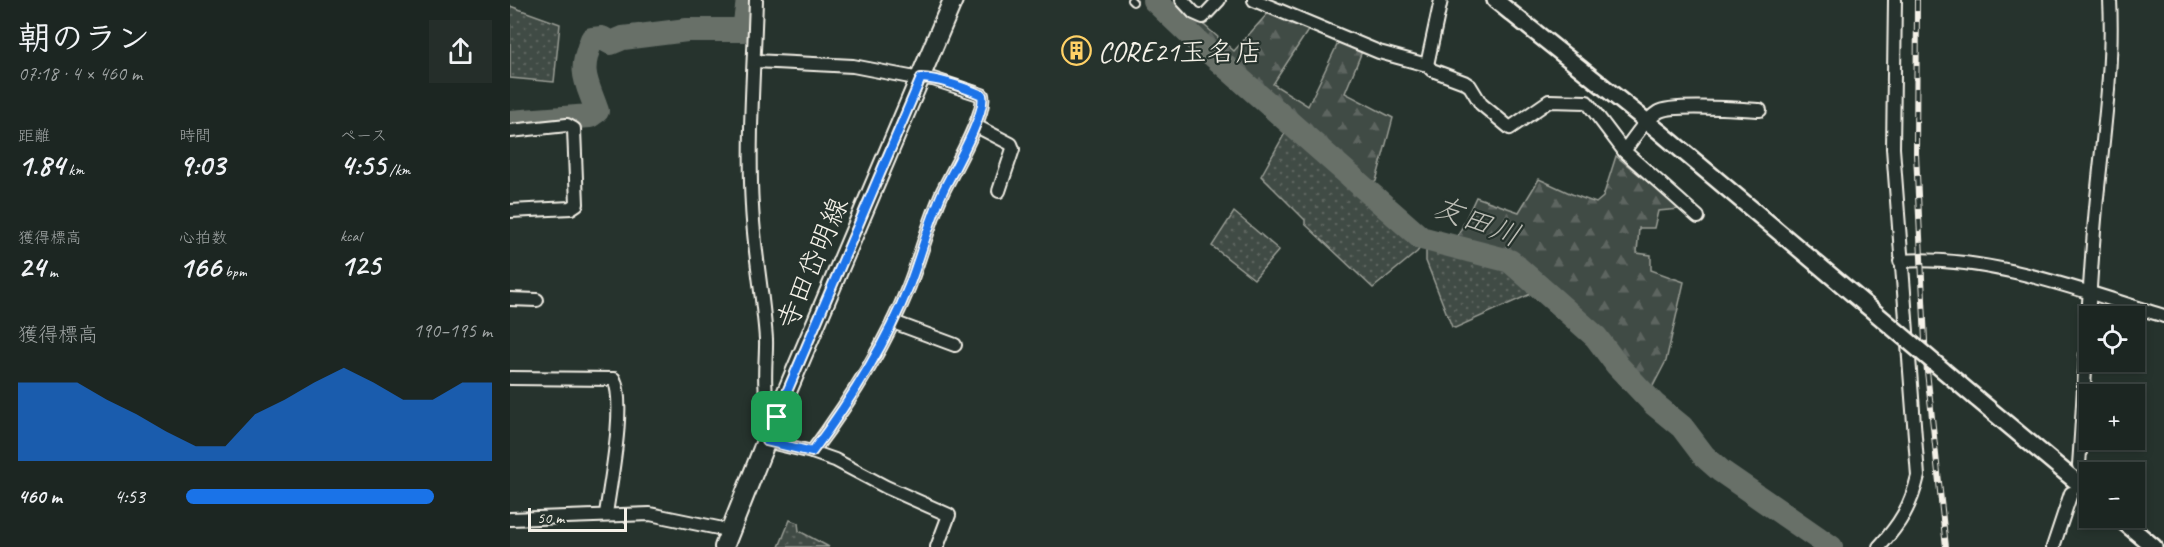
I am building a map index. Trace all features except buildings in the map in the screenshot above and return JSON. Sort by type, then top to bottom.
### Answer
[{"type":"main road","name":"寺田岱明線","points":[[727,540],[766,441],[953,0]]},
{"type":"street","points":[[756,0],[751,134],[752,207],[766,340],[766,395],[768,408],[777,417]]},
{"type":"street","points":[[1182,0],[1194,13],[1203,17],[1219,0]]},
{"type":"street","points":[[1254,0],[1379,52],[1426,65],[1432,70],[1464,82],[1470,86],[1481,104],[1510,128],[1549,101],[1587,102],[1624,152],[1698,217]]},
{"type":"street","points":[[1426,65],[1441,0]]},
{"type":"street","points":[[1495,0],[1647,121],[2079,484]]},
{"type":"street","points":[[1879,547],[1902,520],[1914,494],[1918,476],[1893,148],[1895,0]]},
{"type":"street","points":[[2079,462],[2111,21],[2110,0]]},
{"type":"street","points":[[754,61],[853,66],[933,79],[982,95],[984,101],[976,126],[956,162],[937,205],[893,322],[845,408],[812,452]]},
{"type":"street","points":[[1624,152],[1647,121],[1660,111],[1714,107],[1760,110]]},
{"type":"street","points":[[510,130],[567,125],[574,129],[577,204],[571,208],[510,211]]},
{"type":"street","points":[[976,126],[1011,144],[1013,149],[999,191]]},
{"type":"street","points":[[1900,261],[1935,259],[2022,273],[2164,316]]},
{"type":"street","points":[[510,299],[537,300]]},
{"type":"street","points":[[893,322],[955,345]]},
{"type":"street","points":[[510,378],[614,379],[618,386],[619,410],[606,514]]},
{"type":"street","points":[[766,441],[835,460],[886,487],[949,515],[937,547]]},
{"type":"street","points":[[2054,547],[2071,493]]},
{"type":"street","points":[[510,519],[650,514],[718,528],[727,540]]},
{"type":"street","points":[[2131,528],[2154,547]]},
{"type":"green space","points":[[510,6],[560,24],[554,82],[510,78]]},
{"type":"green space","points":[[1270,11],[1309,29],[1273,84],[1308,106],[1340,39],[1363,49],[1345,93],[1393,118],[1376,181],[1365,183],[1347,170],[1175,17],[1190,13],[1234,51]]},
{"type":"green space","points":[[1289,126],[1424,243],[1417,252],[1373,288],[1305,224],[1305,220],[1261,176]]},
{"type":"green space","points":[[1616,156],[1681,209],[1658,211],[1654,228],[1639,228],[1637,253],[1651,255],[1651,270],[1684,282],[1666,361],[1652,388],[1613,346],[1512,256],[1456,240],[1476,197],[1519,212],[1539,179],[1596,203],[1603,197]]},
{"type":"green space","points":[[1234,212],[1279,250],[1254,279],[1212,246]]},
{"type":"green space","points":[[1426,245],[1508,264],[1533,293],[1455,328],[1452,327],[1426,261]]},
{"type":"green space","points":[[790,520],[798,523],[799,531],[829,547],[779,547]]},
{"type":"waterway","name":"友田川","points":[[510,122],[590,116],[597,111],[585,76],[585,60],[592,39],[602,38],[611,43],[623,38],[687,30],[744,30],[748,0]]},
{"type":"waterway","name":"友田川","points":[[1154,0],[1200,44],[1421,238],[1510,261],[1596,337],[1617,365],[1654,404],[1682,427],[1704,456],[1721,471],[1831,547]]},
{"type":"railway","points":[[1917,0],[1916,153],[1926,362],[1946,547]]},
{"type":"place","name":"CORE21玉名店","points":[[1077,51]]},
{"type":"route","points":[[921,78],[933,79],[982,95],[984,101],[976,126],[956,162],[937,205],[893,322],[845,408],[812,452],[766,441],[777,417],[867,200],[921,78]]}]
